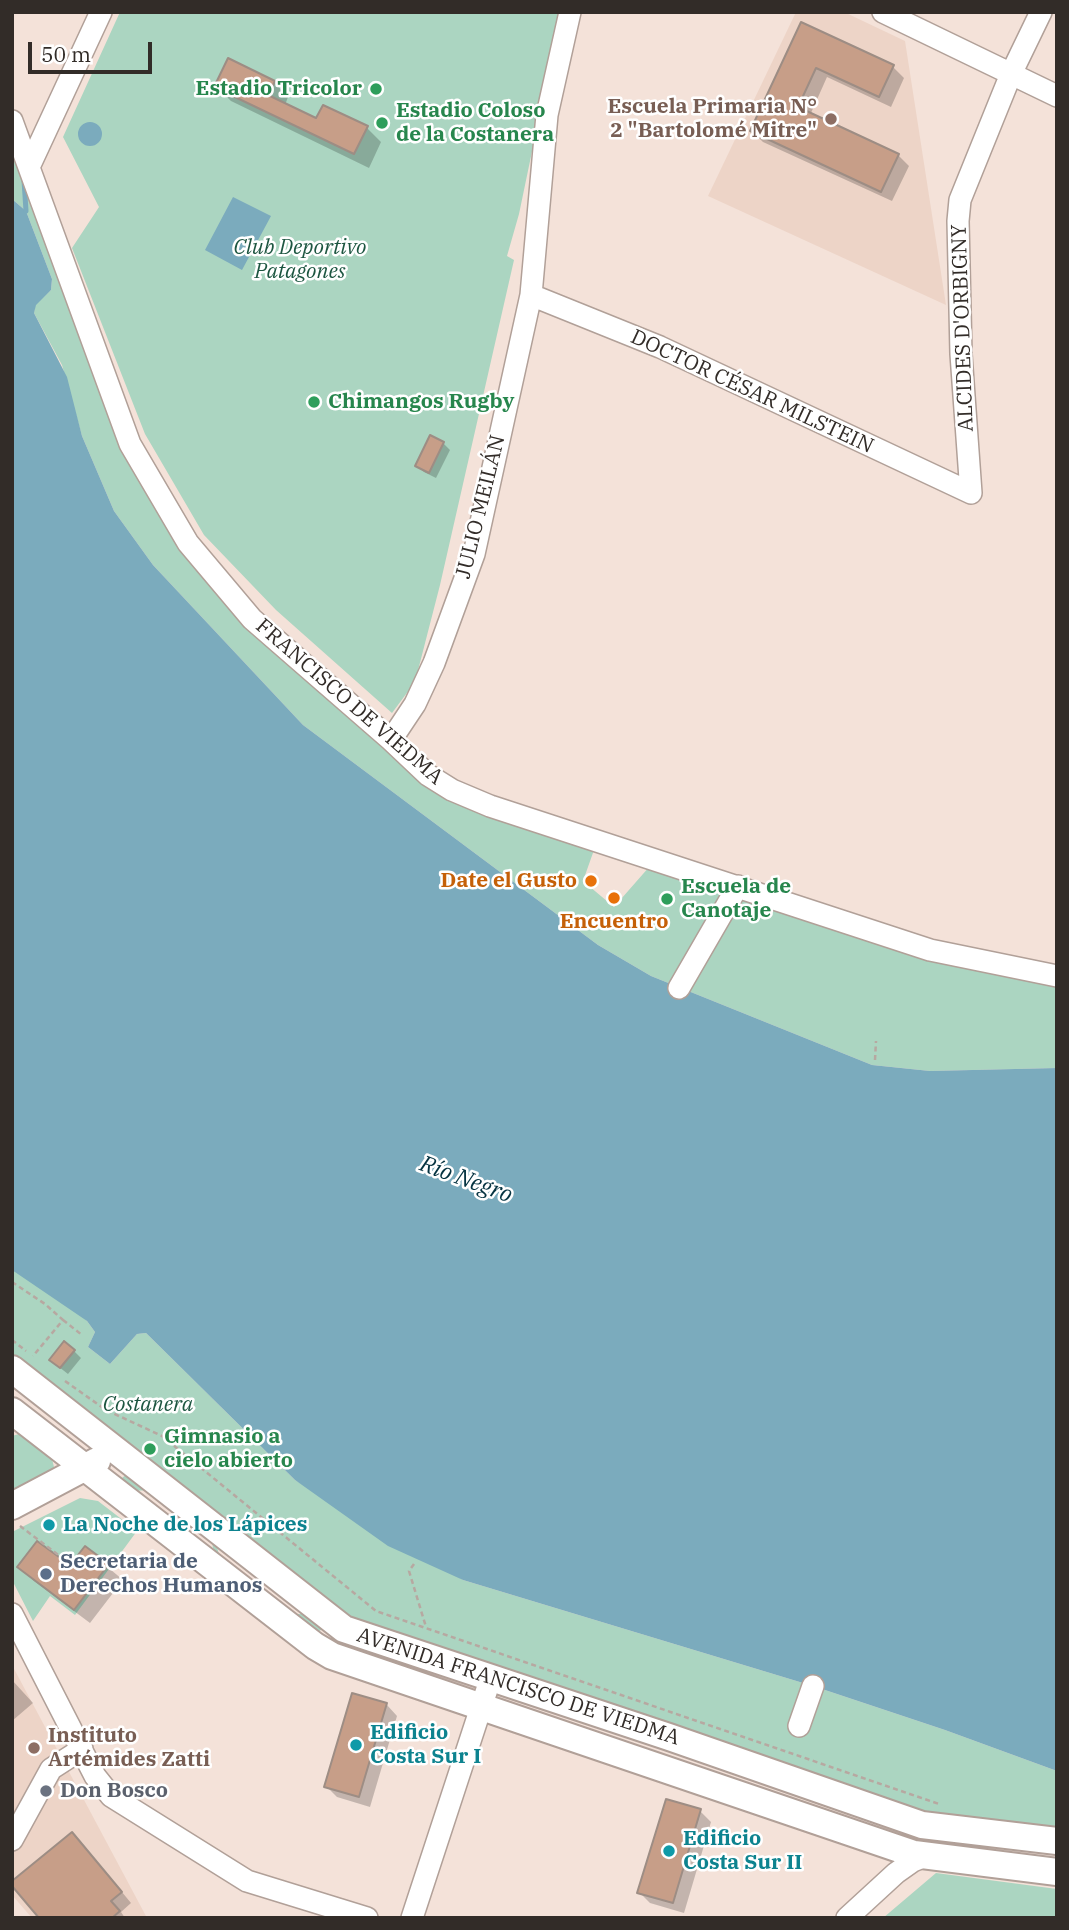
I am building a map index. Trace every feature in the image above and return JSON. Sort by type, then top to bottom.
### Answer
[{"type":"main road","name":"AVENIDA FRANCISCO DE VIEDMA","points":[[12,1369],[58,1390],[116,1451],[344,1629],[922,1825],[1057,1842]]},
{"type":"main road","points":[[15,1416],[58,1390]]},
{"type":"main road","name":"AVENIDA FRANCISCO DE VIEDMA","points":[[15,1416],[332,1656],[925,1856],[1057,1872]]},
{"type":"main road","points":[[12,1506],[116,1451]]},
{"type":"main road","points":[[332,1656],[344,1629]]},
{"type":"main road","points":[[849,1832],[857,1802]]},
{"type":"main road","points":[[1006,1866],[1009,1836]]},
{"type":"street","points":[[29,167],[101,12]]},
{"type":"street","name":"JULIO MEILÁN","points":[[391,740],[420,693],[434,663],[474,554],[531,295],[547,115],[570,12]]},
{"type":"street","points":[[883,12],[1057,96]]},
{"type":"street","name":"ALCIDES D'ORBIGNY","points":[[971,493],[961,354],[958,221],[960,200],[1011,74],[1041,12]]},
{"type":"street","name":"FRANCISCO DE VIEDMA","points":[[12,121],[130,444],[188,543],[252,619],[428,775],[452,790],[490,806],[930,950],[1057,976]]},
{"type":"street","name":"DOCTOR CÉSAR MILSTEIN","points":[[531,295],[660,347],[971,493]]},
{"type":"street","points":[[679,988],[738,886]]},
{"type":"street","points":[[12,1614],[96,1776],[111,1796],[247,1881],[367,1918]]},
{"type":"street","points":[[412,1918],[491,1678]]},
{"type":"street","points":[[799,1727],[813,1686]]},
{"type":"street","points":[[12,1840],[51,1769],[82,1749]]},
{"type":"street","points":[[847,1918],[896,1873],[925,1856]]},
{"type":"path","points":[[875,1060],[876,1041]]},
{"type":"path","points":[[12,1282],[45,1304],[82,1335]]},
{"type":"path","points":[[12,1340],[33,1356],[63,1320]]},
{"type":"path","points":[[58,1390],[162,1436],[376,1611],[944,1806]]},
{"type":"path","points":[[12,1520],[69,1563]]},
{"type":"path","points":[[414,1564],[409,1571],[426,1628]]},
{"type":"shaded area","name":"Escuela Primaria N° 2 \"Bartolomé Mitre\"","points":[[796,12],[844,12],[905,41],[946,305],[708,196]]},
{"type":"shaded area","name":"Instituto Artémides Zatti","points":[[12,1665],[147,1918],[32,1918],[12,1895]]},
{"type":"green space","name":"Club Deportivo Patagones","points":[[120,12],[561,12],[519,214],[507,256],[514,260],[440,585],[415,682],[392,713],[276,610],[204,535],[145,434],[72,248],[99,207],[63,137]]},
{"type":"green space","points":[[12,146],[70,312],[125,453],[244,625],[426,786],[486,816],[594,850],[583,881],[614,907],[650,866],[1057,983],[1057,1068],[930,1071],[872,1065],[651,976],[598,945],[303,725],[153,565],[114,511],[82,436],[62,365],[34,313],[35,305],[51,290],[52,279],[26,211],[12,199]]},
{"type":"green space","name":"Costanera","points":[[12,1246],[87,1321],[95,1332],[88,1347],[110,1364],[137,1334],[146,1333],[295,1480],[463,1580],[813,1686],[1057,1771],[1057,1835],[925,1819],[346,1622],[12,1360]]},
{"type":"green space","points":[[25,1434],[51,1455],[54,1467],[50,1472],[12,1491],[12,1436]]},
{"type":"green space","points":[[129,1472],[213,1533],[220,1558],[295,1614],[317,1614],[324,1623],[322,1629],[317,1633],[216,1560],[210,1535],[151,1490],[130,1491],[121,1479]]},
{"type":"green space","points":[[80,1498],[98,1501],[137,1531],[75,1615],[50,1596],[33,1621],[12,1580],[12,1532]]},
{"type":"green space","points":[[936,1873],[1057,1889],[1057,1918],[883,1918]]},
{"type":"water","points":[[90,122],[99,125],[102,134],[99,143],[90,146],[81,143],[78,134],[81,125]]},
{"type":"water","points":[[233,197],[271,216],[242,270],[205,250]]},
{"type":"water","name":"Río Negro","points":[[12,199],[26,211],[52,279],[51,290],[36,305],[34,313],[67,377],[82,436],[114,511],[153,565],[303,725],[598,945],[651,976],[872,1065],[930,1071],[1057,1068],[1057,1771],[813,1686],[463,1580],[388,1546],[295,1480],[146,1333],[137,1334],[110,1364],[88,1347],[95,1332],[87,1321],[12,1270]]},
{"type":"building","points":[[801,22],[894,65],[879,97],[816,68],[798,107],[899,154],[881,192],[750,131]]},
{"type":"building","points":[[228,58],[275,81],[268,95],[316,118],[323,105],[368,126],[354,154],[214,87]]},
{"type":"building","points":[[430,435],[444,442],[429,473],[415,466]]},
{"type":"building","points":[[64,1341],[75,1350],[60,1368],[49,1360]]},
{"type":"building","points":[[37,1541],[70,1565],[85,1546],[109,1564],[74,1610],[17,1567]]},
{"type":"building","name":"Edificio Costa Sur I","points":[[352,1693],[387,1703],[359,1797],[324,1787]]},
{"type":"building","name":"Edificio Costa Sur II","points":[[666,1799],[701,1809],[673,1903],[637,1893]]},
{"type":"building","points":[[72,1832],[122,1892],[111,1901],[120,1911],[112,1918],[39,1918],[12,1886],[12,1881]]},
{"type":"waterway","points":[[24,180],[26,211]]},
{"type":"place","name":"Estadio Tricolor","points":[[376,89]]},
{"type":"place","name":"Escuela Primaria N° 2 \"Bartolomé Mitre\"","points":[[831,119]]},
{"type":"place","name":"Estadio Coloso de la Costanera","points":[[382,123]]},
{"type":"place","name":"Chimangos Rugby","points":[[314,402]]},
{"type":"place","name":"Date el Gusto","points":[[591,881]]},
{"type":"place","name":"Encuentro","points":[[614,898]]},
{"type":"place","name":"Escuela de Canotaje","points":[[667,899]]},
{"type":"place","name":"Gimnasio a cielo abierto","points":[[150,1449]]},
{"type":"place","name":"La Noche de los Lápices","points":[[49,1525]]},
{"type":"place","name":"Secretaria de Derechos Humanos","points":[[46,1574]]},
{"type":"place","name":"Edificio Costa Sur I","points":[[356,1745]]},
{"type":"place","name":"Instituto Artémides Zatti","points":[[34,1748]]},
{"type":"place","name":"Don Bosco","points":[[46,1791]]},
{"type":"place","name":"Edificio Costa Sur II","points":[[669,1851]]}]
